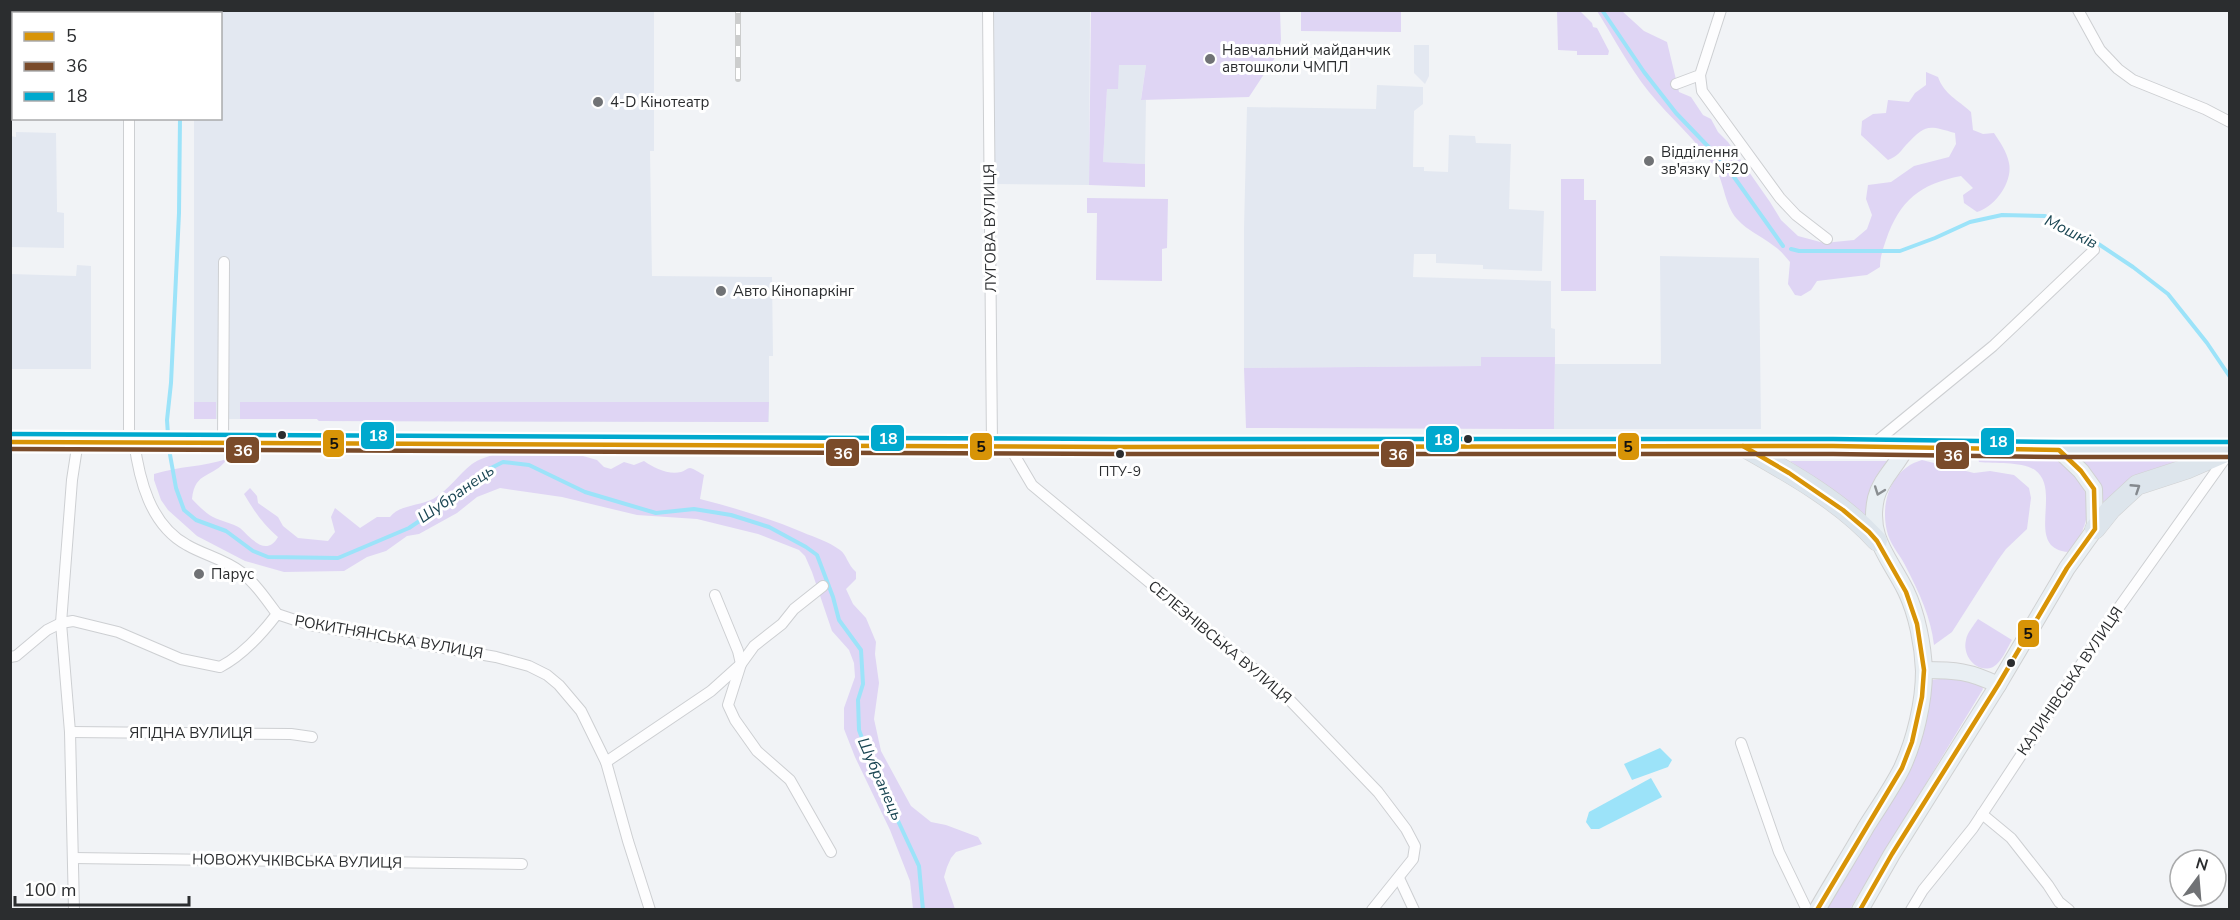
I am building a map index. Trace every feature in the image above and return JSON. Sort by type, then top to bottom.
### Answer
[{"type":"highway","points":[[10,442],[1906,447],[2229,450]]},
{"type":"highway","points":[[1743,447],[1789,473],[1843,510],[1877,542]]},
{"type":"highway","points":[[2095,529],[2110,509],[2137,485],[2186,469],[2229,450]]},
{"type":"main road","points":[[1817,909],[1902,768],[1912,742],[1919,708],[1924,670],[1917,624],[1906,592],[1877,542],[1875,510],[1876,497],[1882,482],[1899,462],[1906,447]]},
{"type":"main road","points":[[1860,909],[1998,686],[2067,568],[2095,529],[2094,489],[2081,471],[2060,450]]},
{"type":"main road","points":[[1924,670],[1956,670],[1978,675],[1998,686]]},
{"type":"street","name":"ЛУГОВА ВУЛИЦЯ","points":[[988,10],[1001,446]]},
{"type":"street","points":[[1721,10],[1700,75],[1702,91],[1780,198],[1796,215],[1827,239]]},
{"type":"street","points":[[2078,10],[2100,50],[2118,69],[2133,80],[2205,109],[2229,122]]},
{"type":"street","points":[[1676,84],[1700,75]]},
{"type":"street","points":[[129,120],[135,441],[143,487],[149,502],[165,526],[186,545],[219,559],[241,572],[254,584],[277,614]]},
{"type":"street","points":[[1871,447],[1993,346],[2094,250]]},
{"type":"street","points":[[218,442],[224,262]]},
{"type":"street","points":[[74,909],[70,732],[61,623],[72,480],[78,441]]},
{"type":"street","name":"СЕЛЕЗНІВСЬКА ВУЛИЦЯ","points":[[1001,446],[1032,485],[1283,693],[1378,792],[1406,829],[1415,846],[1413,859],[1372,909]]},
{"type":"street","name":"КАЛИНІВСЬКА ВУЛИЦЯ","points":[[1911,909],[1982,814],[2115,613],[2229,450]]},
{"type":"street","points":[[606,762],[711,691],[741,664],[754,646],[823,586]]},
{"type":"street","points":[[715,595],[741,664],[728,705],[735,720],[757,751],[790,780],[831,852]]},
{"type":"street","name":"РОКИТНЯНСЬКА ВУЛИЦЯ","points":[[61,623],[73,621],[118,632],[181,659],[220,667],[236,658],[265,630],[277,614],[310,625],[496,657],[530,666],[559,685],[581,711],[606,762],[628,842],[650,909]]},
{"type":"street","points":[[10,657],[16,656],[47,630],[61,623]]},
{"type":"street","name":"ЯГІДНА ВУЛИЦЯ","points":[[70,732],[291,734],[312,737]]},
{"type":"street","points":[[1741,743],[1779,852],[1807,909]]},
{"type":"street","points":[[1982,814],[2011,838],[2059,902],[2069,909]]},
{"type":"street","name":"НОВОЖУЧКІВСЬКА ВУЛИЦЯ","points":[[73,858],[522,864]]},
{"type":"street","points":[[1399,878],[1414,909]]},
{"type":"shaded area","points":[[654,11],[654,151],[650,151],[652,276],[772,277],[773,356],[769,356],[769,422],[194,419],[194,120],[222,120],[222,12],[195,12]]},
{"type":"shaded area","points":[[994,11],[1090,11],[1089,185],[995,184]]},
{"type":"shaded area","name":"Навчальний майданчик автошколи ЧМПЛ","points":[[1091,11],[1280,11],[1281,40],[1278,53],[1249,97],[1141,100],[1146,65],[1119,65],[1118,89],[1107,89],[1103,162],[1145,164],[1145,187],[1089,185]]},
{"type":"shaded area","points":[[1301,11],[1401,11],[1401,32],[1301,31]]},
{"type":"shaded area","points":[[1557,11],[1580,11],[1593,27],[1597,28],[1609,51],[1608,55],[1577,55],[1577,51],[1558,50]]},
{"type":"shaded area","points":[[1597,11],[1622,11],[1644,31],[1667,42],[1679,92],[1691,97],[1703,115],[1711,119],[1781,220],[1798,236],[1824,243],[1854,240],[1867,229],[1872,215],[1866,199],[1868,185],[1891,182],[1914,166],[1949,157],[1956,144],[1955,133],[1946,130],[1927,128],[1923,130],[1898,154],[1888,160],[1861,135],[1862,121],[1873,114],[1886,113],[1888,100],[1909,102],[1915,93],[1926,85],[1926,72],[1938,77],[1948,92],[1971,112],[1973,130],[1983,134],[1994,133],[2009,163],[2010,170],[2005,186],[1990,205],[1977,212],[1964,203],[1963,195],[1973,188],[1961,176],[1923,189],[1905,204],[1898,214],[1886,240],[1880,267],[1867,275],[1817,281],[1811,290],[1801,296],[1795,295],[1788,284],[1790,262],[1776,248],[1737,219],[1729,207],[1715,168],[1700,148],[1657,102],[1628,63]]},
{"type":"shaded area","points":[[1414,45],[1429,45],[1429,76],[1425,84],[1414,73]]},
{"type":"shaded area","points":[[1119,65],[1146,65],[1141,99],[1146,100],[1145,164],[1103,162],[1107,88]]},
{"type":"shaded area","points":[[1377,85],[1423,87],[1423,104],[1414,111],[1413,167],[1424,167],[1424,171],[1448,172],[1449,135],[1475,136],[1476,143],[1511,144],[1509,209],[1544,211],[1542,271],[1483,269],[1483,265],[1436,263],[1436,254],[1414,254],[1413,277],[1551,281],[1551,328],[1555,329],[1555,357],[1482,357],[1481,366],[1244,368],[1247,107],[1376,109]]},
{"type":"shaded area","points":[[16,132],[56,133],[57,212],[64,213],[64,248],[11,247],[10,136],[16,137]]},
{"type":"shaded area","points":[[1561,179],[1584,179],[1584,200],[1596,200],[1596,291],[1561,291]]},
{"type":"shaded area","points":[[1087,198],[1168,199],[1167,248],[1162,249],[1162,281],[1096,280],[1097,213],[1087,213]]},
{"type":"shaded area","points":[[1660,256],[1759,258],[1761,429],[1554,429],[1555,364],[1661,364]]},
{"type":"shaded area","points":[[77,265],[91,266],[91,369],[11,369],[11,274],[76,276]]},
{"type":"shaded area","points":[[1481,357],[1555,357],[1554,429],[1246,428],[1244,368],[1481,366]]},
{"type":"shaded area","points":[[194,402],[216,402],[216,419],[194,419]]},
{"type":"shaded area","points":[[240,402],[769,402],[768,422],[240,419]]},
{"type":"shaded area","points":[[562,450],[597,460],[604,467],[611,469],[624,462],[634,465],[644,461],[671,473],[692,469],[704,475],[700,499],[777,522],[826,542],[842,552],[856,572],[856,579],[846,589],[853,604],[866,618],[876,642],[875,654],[879,683],[874,719],[881,751],[911,806],[931,822],[978,837],[982,844],[956,852],[947,867],[944,877],[955,909],[913,909],[910,881],[890,830],[844,729],[844,708],[855,677],[854,663],[849,650],[832,631],[812,572],[805,556],[799,550],[758,534],[697,519],[637,515],[562,497],[500,488],[477,497],[457,513],[419,534],[407,536],[386,551],[367,557],[344,571],[284,572],[245,561],[197,536],[168,510],[161,500],[154,480],[154,474],[227,459],[197,483],[192,499],[210,515],[240,528],[258,544],[268,546],[278,537],[259,517],[244,494],[250,488],[257,496],[258,503],[278,517],[283,526],[298,538],[328,541],[335,532],[331,517],[335,508],[360,528],[377,517],[390,517],[399,510],[433,499],[472,464],[485,458],[498,453]]},
{"type":"shaded area","points":[[1978,458],[2056,460],[2069,469],[2084,490],[2087,514],[2078,540],[2069,552],[2055,548],[2048,541],[2045,530],[2046,491],[2043,479],[2035,470],[2015,464],[1979,462]]},
{"type":"shaded area","points":[[2078,459],[2176,461],[2175,467],[2135,481],[2115,492],[2102,508]]},
{"type":"shaded area","points":[[1922,460],[1974,473],[1990,471],[2014,475],[2029,488],[2031,498],[2027,529],[2006,549],[1952,632],[1934,645],[1924,605],[1888,535],[1885,512],[1886,500],[1895,480],[1902,471]]},
{"type":"shaded area","points":[[1790,461],[1888,461],[1873,482],[1868,505],[1868,522],[1849,502]]},
{"type":"shaded area","points":[[1978,619],[2012,640],[2002,658],[1993,667],[1981,668],[1972,662],[1966,652],[1967,637]]},
{"type":"shaded area","points":[[1955,677],[1981,684],[1983,689],[1850,909],[1823,910],[1869,835],[1931,680]]},
{"type":"water","points":[[1660,748],[1672,760],[1668,767],[1632,780],[1624,764]]},
{"type":"water","points":[[1651,778],[1662,797],[1599,829],[1591,829],[1586,822],[1589,812]]},
{"type":"waterway","name":"Мошків","points":[[1602,10],[1644,72],[1676,113],[1724,163],[1783,246]]},
{"type":"waterway","name":"Шубранець","points":[[168,435],[179,213],[180,120]]},
{"type":"waterway","name":"Мошків","points":[[1791,249],[1799,251],[1900,251],[1970,222],[2002,215],[2045,216],[2088,237],[2168,294],[2207,343],[2230,377]]},
{"type":"waterway","name":"Шубранець","points":[[169,449],[176,488],[184,510],[196,520],[226,531],[253,551],[268,557],[338,558],[409,528],[458,495],[479,474],[503,462],[529,465],[585,492],[656,513],[694,509],[731,515],[769,527],[806,547],[817,555],[839,620],[861,650],[863,684],[858,700],[859,730],[872,765],[919,866],[923,910]]},
{"type":"railway","points":[[738,10],[738,79]]},
{"type":"transit line","name":"18","points":[[10,434],[2230,442]]},
{"type":"transit line","name":"5","points":[[10,442],[1121,447],[1833,446],[2059,450],[2081,471],[2094,489],[2095,529],[2067,568],[1860,910]]},
{"type":"transit line","name":"5","points":[[1743,446],[1789,473],[1843,510],[1869,532],[1877,541],[1906,592],[1917,624],[1924,670],[1922,697],[1912,742],[1902,768],[1817,910]]},
{"type":"transit line","name":"36","points":[[10,449],[2230,457]]},
{"type":"place","name":"Навчальний майданчик автошколи ЧМПЛ","points":[[1210,59]]},
{"type":"place","name":"4-D Кінотеатр","points":[[598,102]]},
{"type":"place","name":"Відділення зв'язку №20","points":[[1649,161]]},
{"type":"place","name":"Авто Кінопаркінг","points":[[721,291]]},
{"type":"place","name":"ПТУ-9","points":[[1120,454]]},
{"type":"place","name":"Парус","points":[[199,574]]}]
